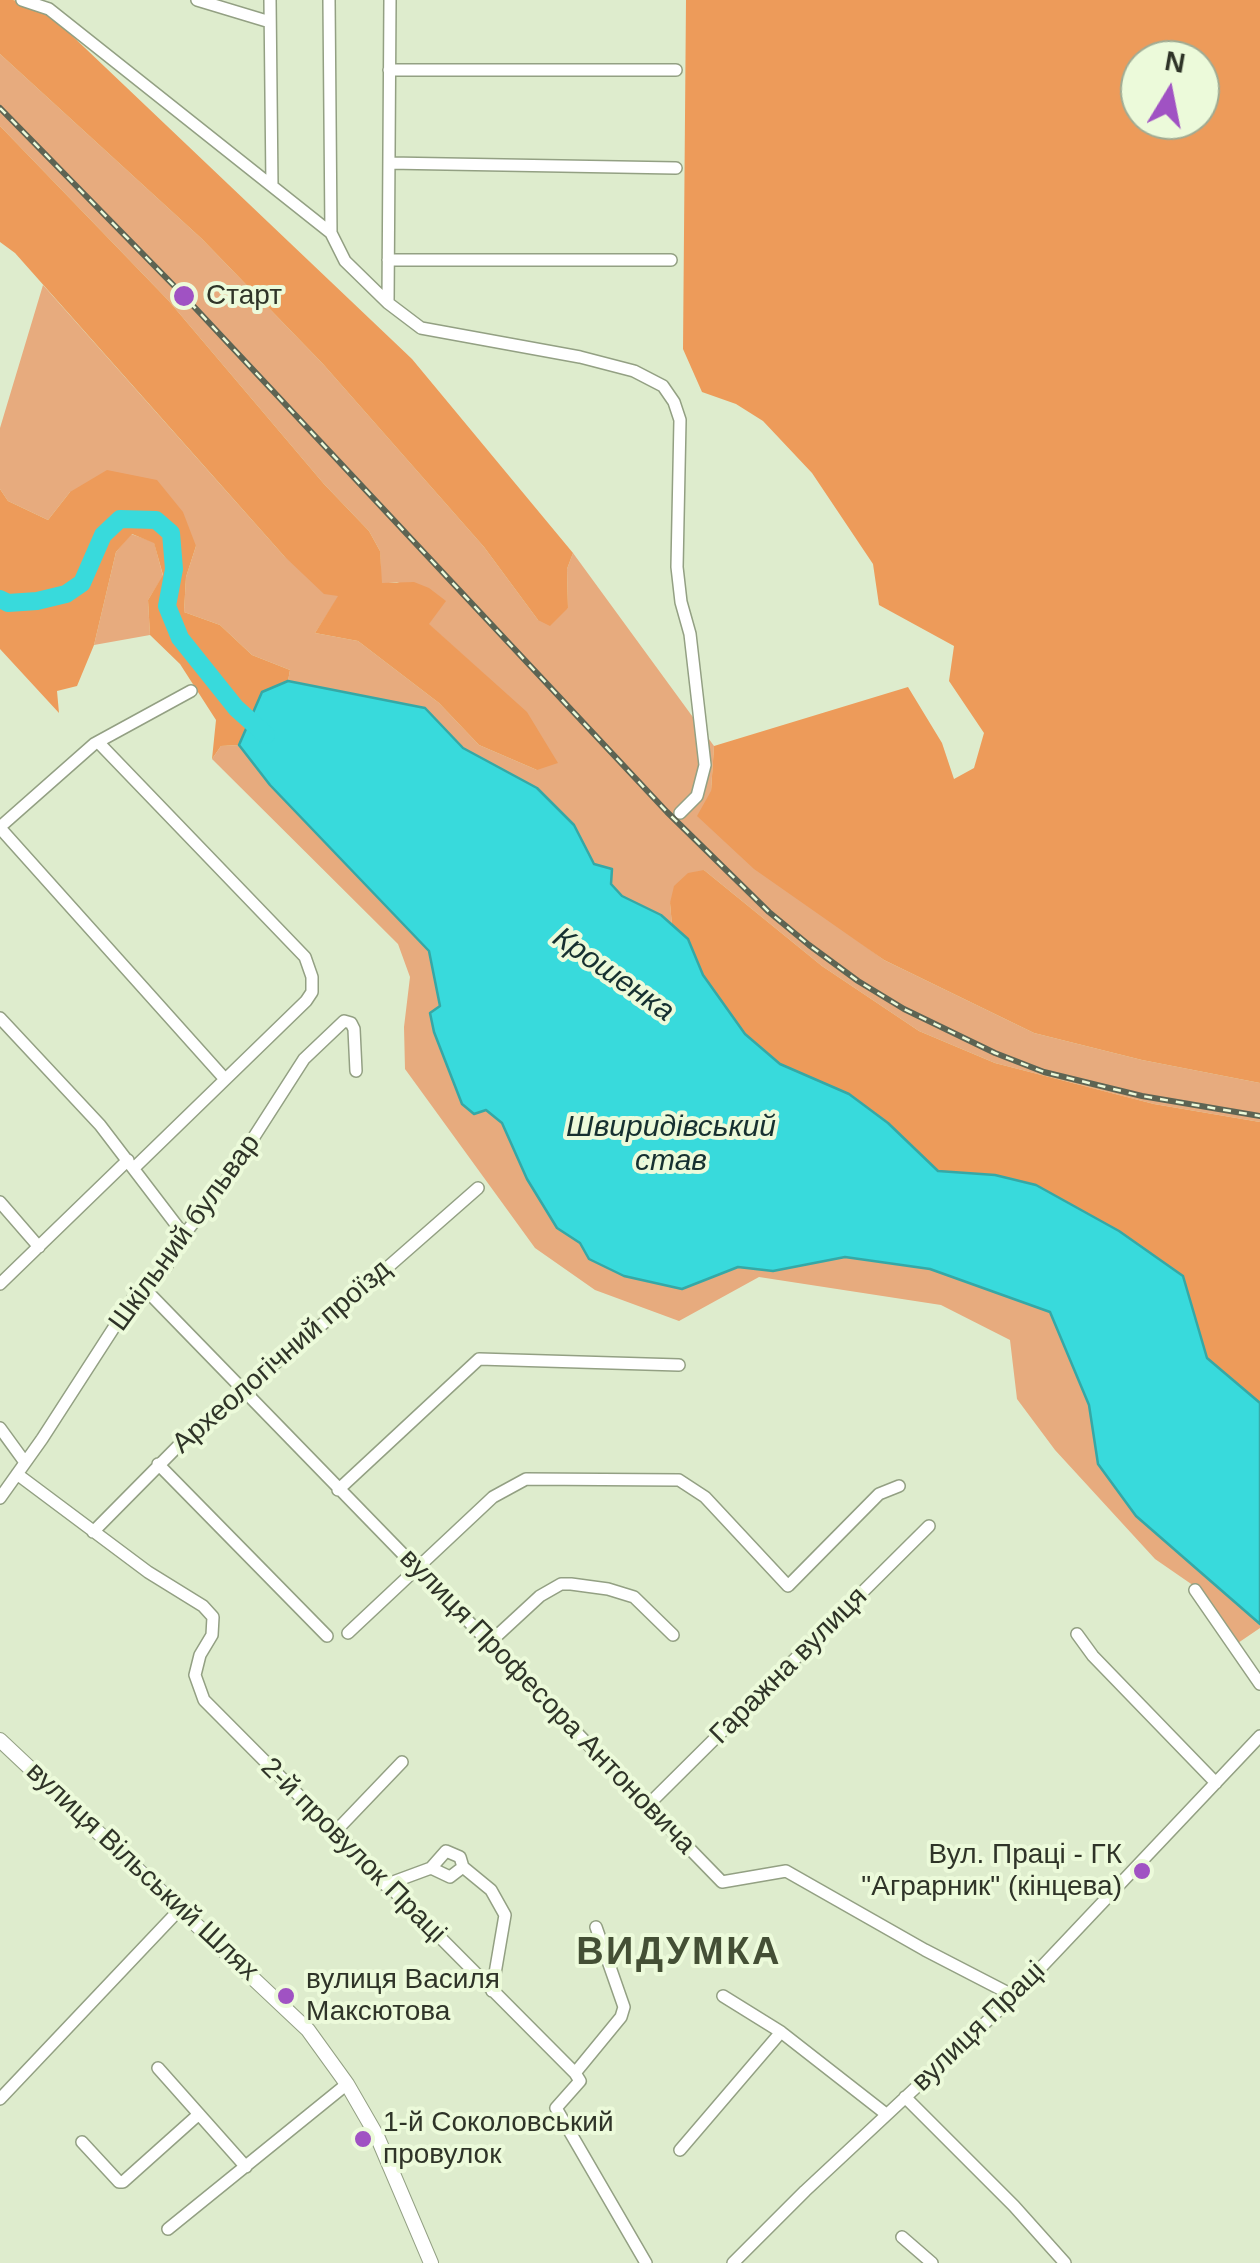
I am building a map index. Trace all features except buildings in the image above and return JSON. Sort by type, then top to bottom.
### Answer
[{"type":"street","points":[[26,0],[49,10],[331,234],[345,261],[388,304],[421,328],[580,358],[634,372],[663,386],[680,420],[677,567],[690,634],[705,765],[697,796],[680,814]]},
{"type":"street","points":[[198,0],[270,22]]},
{"type":"street","points":[[270,0],[272,186]]},
{"type":"street","points":[[329,0],[331,234]]},
{"type":"street","points":[[388,304],[390,0]]},
{"type":"street","points":[[389,70],[676,70]]},
{"type":"street","points":[[389,164],[676,168]]},
{"type":"street","points":[[388,260],[671,260]]},
{"type":"street","points":[[192,690],[74,759],[0,827],[224,1078]]},
{"type":"street","points":[[0,1284],[306,1002],[312,992],[305,957],[98,742]]},
{"type":"street","points":[[0,1018],[100,1125],[184,1235]]},
{"type":"street","name":"Шкільний бульвар","points":[[0,1498],[133,1298],[166,1267],[184,1235],[227,1179],[304,1059],[344,1020],[354,1029],[356,1072]]},
{"type":"street","name":"Археологічний проїзд","points":[[93,1532],[158,1464],[478,1188]]},
{"type":"street","points":[[0,1202],[39,1247]]},
{"type":"street","name":"вулиця Професора Антоновича","points":[[145,1289],[722,1882],[786,1871],[1014,1996]]},
{"type":"street","points":[[338,1490],[479,1358],[679,1365]]},
{"type":"street","points":[[0,1428],[24,1461]]},
{"type":"street","points":[[158,1464],[327,1636]]},
{"type":"street","points":[[17,1474],[93,1532]]},
{"type":"street","points":[[348,1633],[493,1497],[526,1479],[679,1480],[705,1497],[788,1586],[865,1506],[879,1494],[900,1486]]},
{"type":"street","name":"Гаражна вулиця","points":[[648,1805],[930,1526]]},
{"type":"street","name":"2-й провулок Праці","points":[[93,1532],[203,1606],[213,1617],[212,1635],[200,1655],[195,1675],[204,1700],[574,2073]]},
{"type":"street","points":[[488,1644],[540,1596],[561,1584],[580,1583],[634,1597],[672,1634]]},
{"type":"street","points":[[1195,1590],[1260,1684]]},
{"type":"street","points":[[1077,1634],[1093,1656],[1216,1783]]},
{"type":"street","name":"вулиця Праці","points":[[733,2263],[1014,1996],[1260,1736]]},
{"type":"street","name":"вулиця Вільський Шлях","points":[[0,1740],[308,2030],[347,2084],[377,2136],[431,2263]]},
{"type":"street","points":[[334,1833],[402,1762]]},
{"type":"street","points":[[384,1885],[431,1868],[446,1852],[460,1857],[463,1867],[490,1890],[505,1915],[492,1992]]},
{"type":"street","points":[[431,1868],[450,1877],[463,1867]]},
{"type":"street","points":[[0,2098],[180,1908]]},
{"type":"street","points":[[596,1927],[624,2007],[621,2018],[574,2073],[580,2081],[556,2108],[646,2263]]},
{"type":"street","points":[[723,1996],[781,2032],[886,2114]]},
{"type":"street","points":[[680,2150],[781,2032]]},
{"type":"street","points":[[158,2068],[246,2167]]},
{"type":"street","points":[[168,2230],[347,2084]]},
{"type":"street","points":[[905,2097],[1065,2263]]},
{"type":"street","points":[[82,2142],[122,2182],[198,2114]]},
{"type":"street","points":[[902,2238],[932,2263]]},
{"type":"shaded area","points":[[0,0],[44,9],[412,359],[573,553],[567,569],[568,608],[550,626],[538,620],[484,547],[323,364],[202,239],[0,54]]},
{"type":"shaded area","points":[[686,0],[1260,0],[1260,1083],[1142,1060],[1034,1033],[884,960],[754,869],[697,816],[711,791],[714,746],[908,687],[942,743],[954,779],[974,768],[984,733],[949,681],[954,646],[879,605],[873,564],[812,473],[763,421],[736,404],[702,392],[683,349]]},
{"type":"shaded area","points":[[0,54],[202,239],[323,364],[484,547],[538,620],[568,608],[567,569],[573,553],[714,746],[711,791],[823,915],[884,960],[1034,1033],[1142,1060],[1260,1083],[1260,1122],[1154,1104],[995,1063],[919,1031],[822,966],[704,870],[670,903],[672,925],[661,915],[622,896],[594,864],[574,825],[537,788],[463,748],[425,708],[288,681],[290,670],[252,655],[220,625],[184,612],[186,577],[196,546],[70,492],[48,520],[8,501],[0,489],[0,428],[43,285],[284,556],[339,596],[315,633],[358,641],[439,703],[479,745],[537,770],[487,677],[428,624],[445,601],[397,582],[381,584],[380,551],[369,531],[324,484],[168,300],[0,126]]},
{"type":"shaded area","points":[[0,126],[168,300],[324,484],[369,531],[380,551],[382,583],[414,582],[446,601],[429,624],[527,712],[558,763],[537,770],[479,745],[439,703],[358,641],[315,633],[338,596],[324,594],[284,556],[15,253],[0,242]]},
{"type":"shaded area","points":[[107,470],[157,480],[183,512],[196,546],[186,577],[184,612],[220,625],[252,655],[290,670],[288,681],[262,692],[239,745],[221,746],[212,759],[216,720],[180,664],[150,635],[148,600],[163,575],[154,543],[132,534],[116,552],[94,645],[77,686],[57,691],[59,713],[0,649],[0,489],[8,501],[48,520],[70,492]]},
{"type":"shaded area","points":[[131,534],[154,542],[163,576],[148,600],[150,635],[94,645],[116,552]]},
{"type":"shaded area","points":[[239,745],[270,785],[429,951],[440,1006],[430,1013],[434,1032],[462,1104],[486,1110],[502,1123],[527,1179],[557,1228],[580,1243],[589,1259],[682,1289],[738,1267],[773,1271],[845,1257],[930,1269],[1050,1312],[1089,1405],[1098,1464],[1136,1516],[1260,1628],[1238,1643],[1197,1588],[1155,1559],[1055,1450],[1017,1399],[1010,1340],[941,1305],[759,1277],[679,1321],[595,1290],[535,1248],[405,1069],[404,1027],[410,977],[398,944],[212,759],[221,746]]},
{"type":"shaded area","points":[[704,870],[822,966],[919,1031],[995,1063],[1154,1104],[1260,1122],[1260,1403],[1207,1358],[1183,1276],[1167,1264],[1119,1231],[995,1175],[938,1171],[889,1123],[850,1094],[780,1064],[745,1035],[703,975],[688,939],[672,925],[670,903],[674,886],[688,873]]},
{"type":"water","name":"Швиридівський став","points":[[288,681],[425,708],[463,748],[537,788],[574,825],[594,864],[612,869],[611,884],[622,896],[661,915],[688,939],[703,975],[745,1034],[780,1064],[849,1094],[888,1123],[938,1171],[995,1175],[1036,1185],[1119,1231],[1183,1276],[1207,1358],[1260,1403],[1260,1624],[1136,1516],[1098,1464],[1089,1405],[1050,1312],[930,1269],[845,1257],[773,1271],[738,1267],[682,1289],[624,1276],[589,1259],[580,1243],[557,1228],[527,1179],[502,1123],[486,1110],[474,1114],[462,1104],[434,1032],[430,1013],[440,1006],[429,951],[270,785],[239,745],[262,692]]},
{"type":"waterway","name":"Крошенка","points":[[0,599],[8,603],[37,601],[66,594],[82,583],[103,535],[120,519],[156,520],[171,533],[174,569],[167,606],[180,638],[236,708],[266,735]]},
{"type":"railway","points":[[0,108],[184,296],[667,812],[769,912],[809,945],[904,1009],[1044,1072],[1142,1096],[1260,1116]]},
{"type":"place","name":"Старт","points":[[184,296]]},
{"type":"place","name":"Вул. Праці - ГК \"Аграрник\" (кінцева)","points":[[1142,1871]]},
{"type":"place","name":"вулиця Василя Максютова","points":[[286,1996]]},
{"type":"place","name":"1-й Соколовський провулок","points":[[363,2139]]},
{"type":"district","name":"ВИДУМКА","points":[[679,1954]]}]
